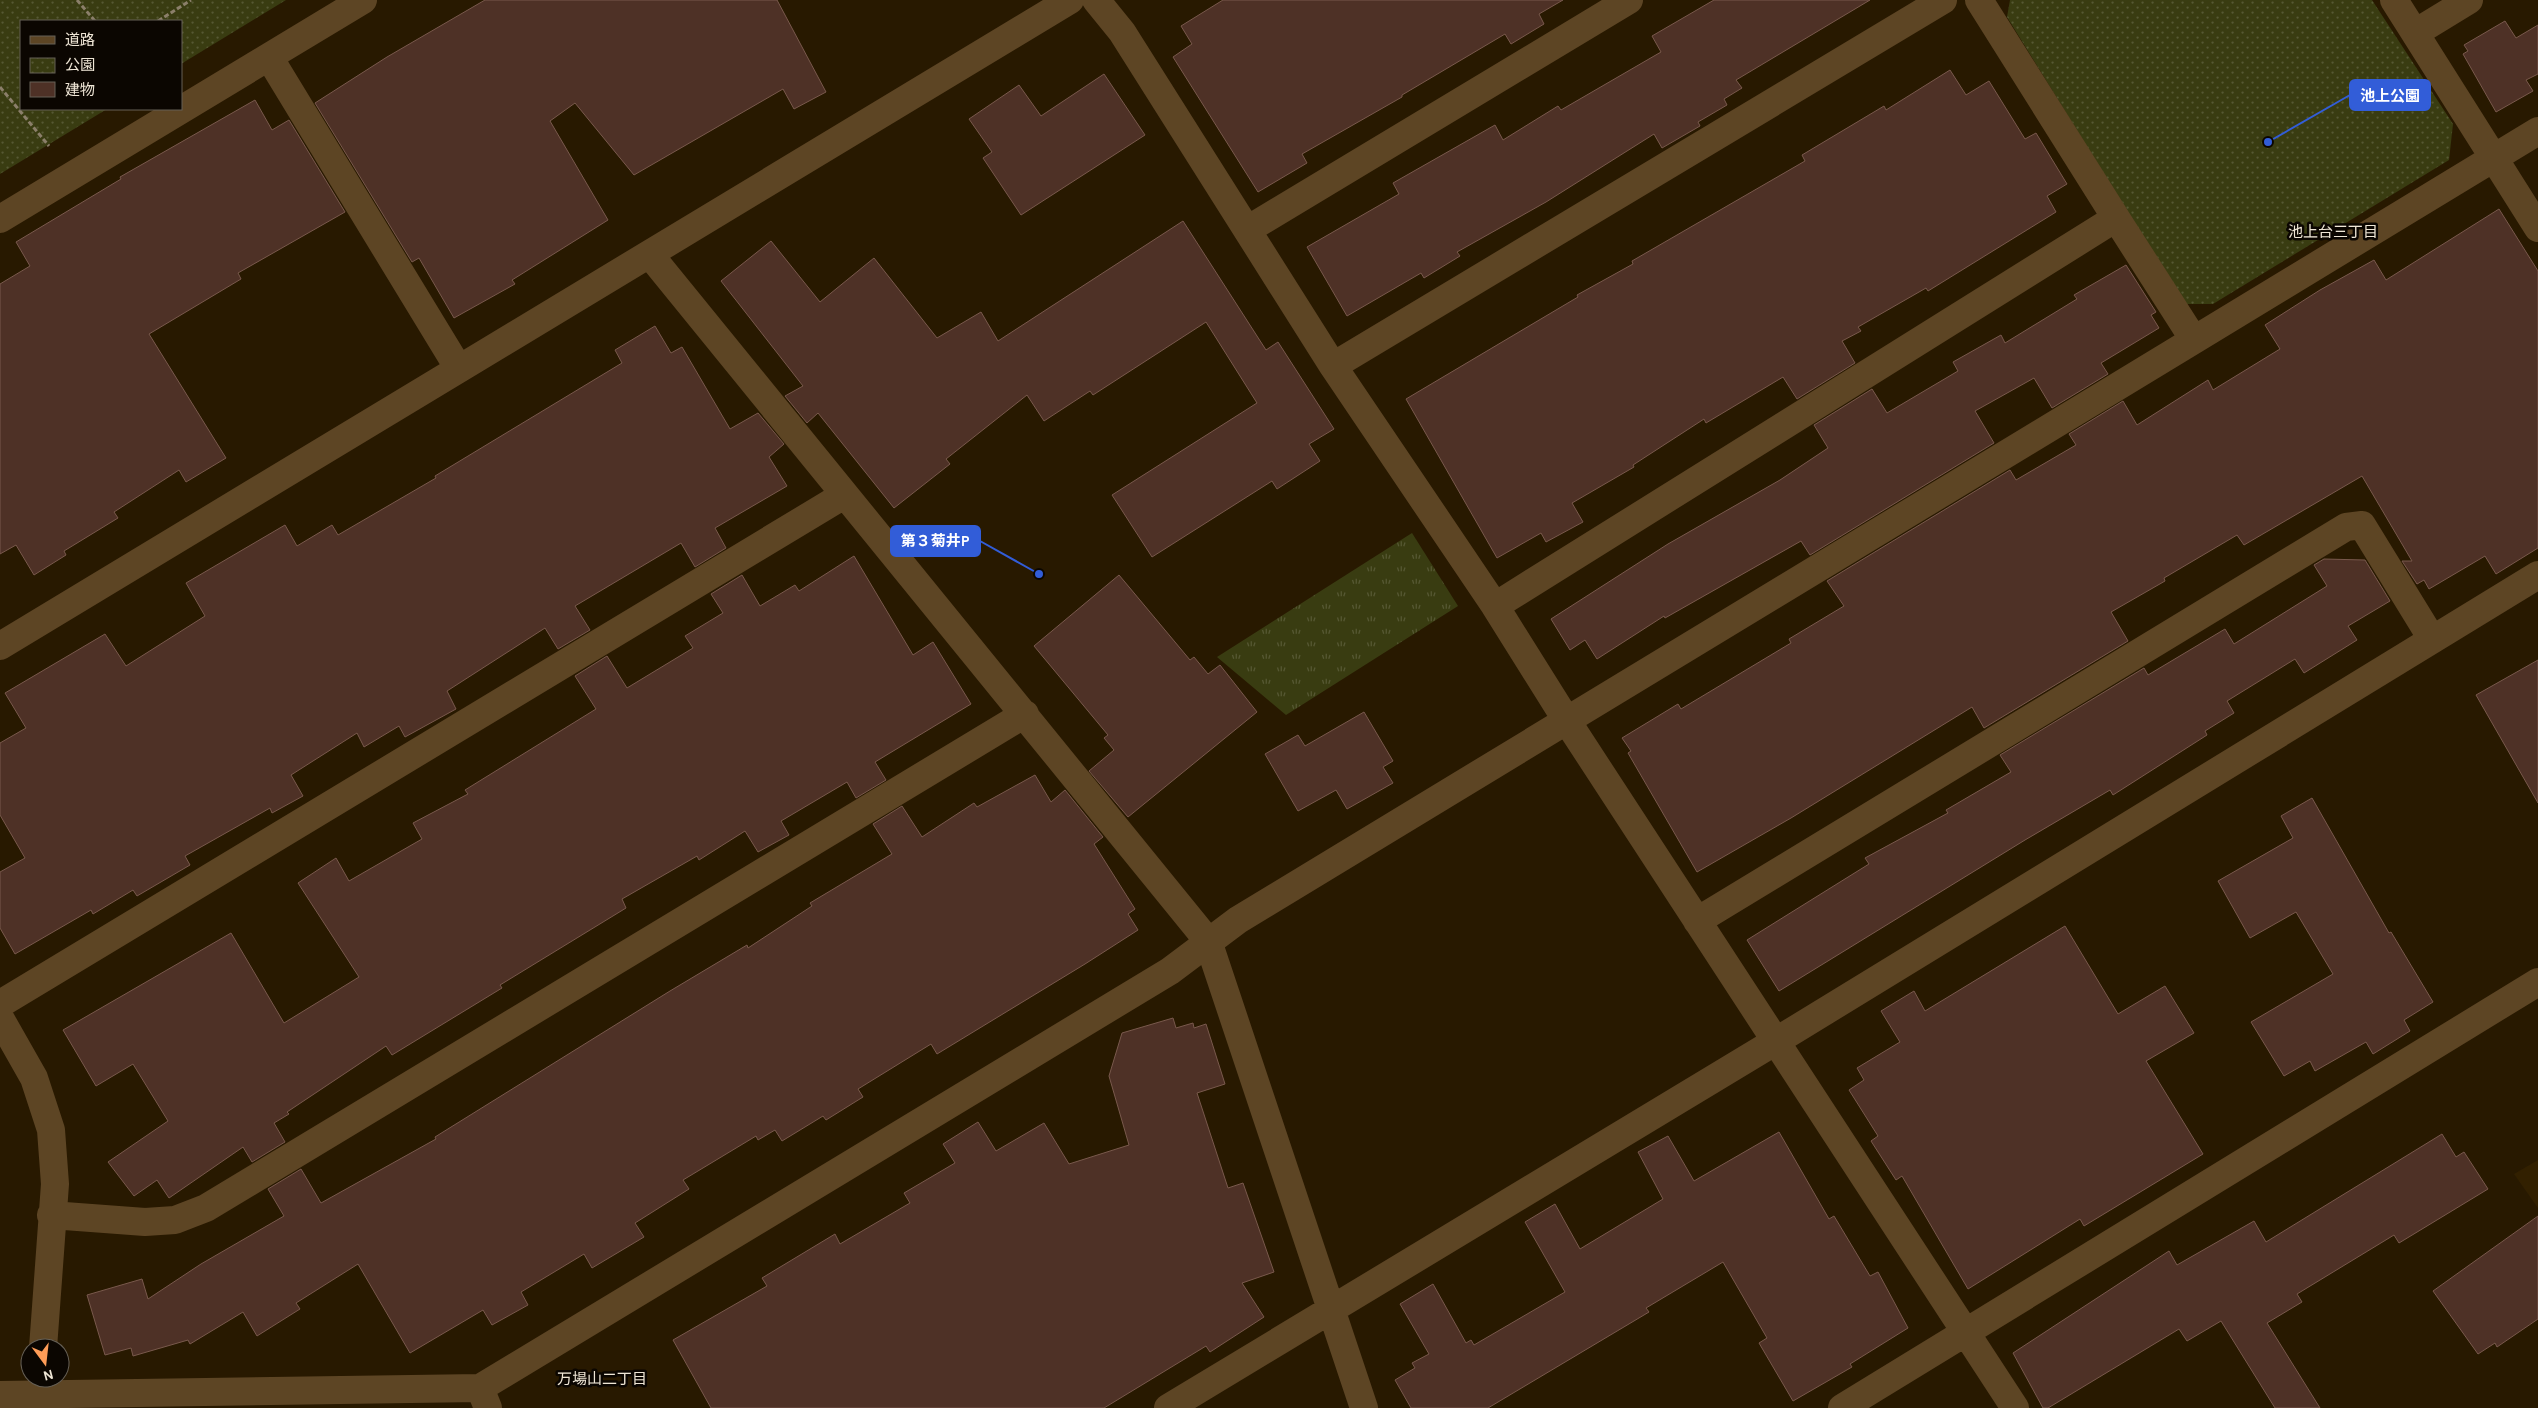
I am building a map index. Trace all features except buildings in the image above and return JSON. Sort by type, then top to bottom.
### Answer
[{"type":"street","points":[[0,219],[363,0]]},
{"type":"street","points":[[0,646],[1070,0]]},
{"type":"street","points":[[1096,0],[1122,32],[1333,366],[1495,606],[1567,721],[1775,1042],[2015,1408]]},
{"type":"street","points":[[1247,230],[1629,0]]},
{"type":"street","points":[[1333,366],[1944,0]]},
{"type":"street","points":[[1979,0],[2194,340]]},
{"type":"street","points":[[2394,0],[2538,228]]},
{"type":"street","points":[[2415,32],[2469,0]]},
{"type":"street","points":[[269,58],[459,369]]},
{"type":"street","points":[[0,1395],[39,1393],[484,1398],[1170,971],[1208,940],[1238,920],[2538,131]]},
{"type":"street","points":[[1495,606],[2116,218]]},
{"type":"street","points":[[650,255],[1208,940],[1364,1408]]},
{"type":"street","points":[[0,1004],[844,495]]},
{"type":"street","points":[[1697,921],[2346,527],[2362,525],[2432,640]]},
{"type":"street","points":[[1168,1408],[1775,1042],[2538,575]]},
{"type":"street","points":[[51,1215],[145,1222],[175,1220],[206,1208],[1025,714]]},
{"type":"street","points":[[1842,1408],[2538,982]]},
{"type":"street","points":[[0,1018],[34,1078],[47,1112],[51,1130],[55,1184],[51,1215],[44,1338]]},
{"type":"path","points":[[77,0],[94,20]]},
{"type":"path","points":[[160,20],[191,0]]},
{"type":"path","points":[[0,87],[20,107]]},
{"type":"path","points":[[23,110],[54,152]]},
{"type":"shaded area","points":[[2538,1160],[2538,1208],[2514,1174]]},
{"type":"green space","points":[[0,0],[286,0],[182,63],[182,20],[20,20],[20,110],[105,110],[0,174]]},
{"type":"green space","points":[[2010,0],[2372,0],[2453,124],[2449,160],[2213,304],[2184,304],[2007,17]]},
{"type":"green space","points":[[1412,533],[1458,606],[1286,715],[1217,657]]},
{"type":"place","name":"池上公園","points":[[2268,142]]},
{"type":"place","name":"第３菊井P","points":[[1039,574]]},
{"type":"district","name":"池上台三丁目","points":[[2333,232]]},
{"type":"district","name":"万場山二丁目","points":[[602,1379]]}]
